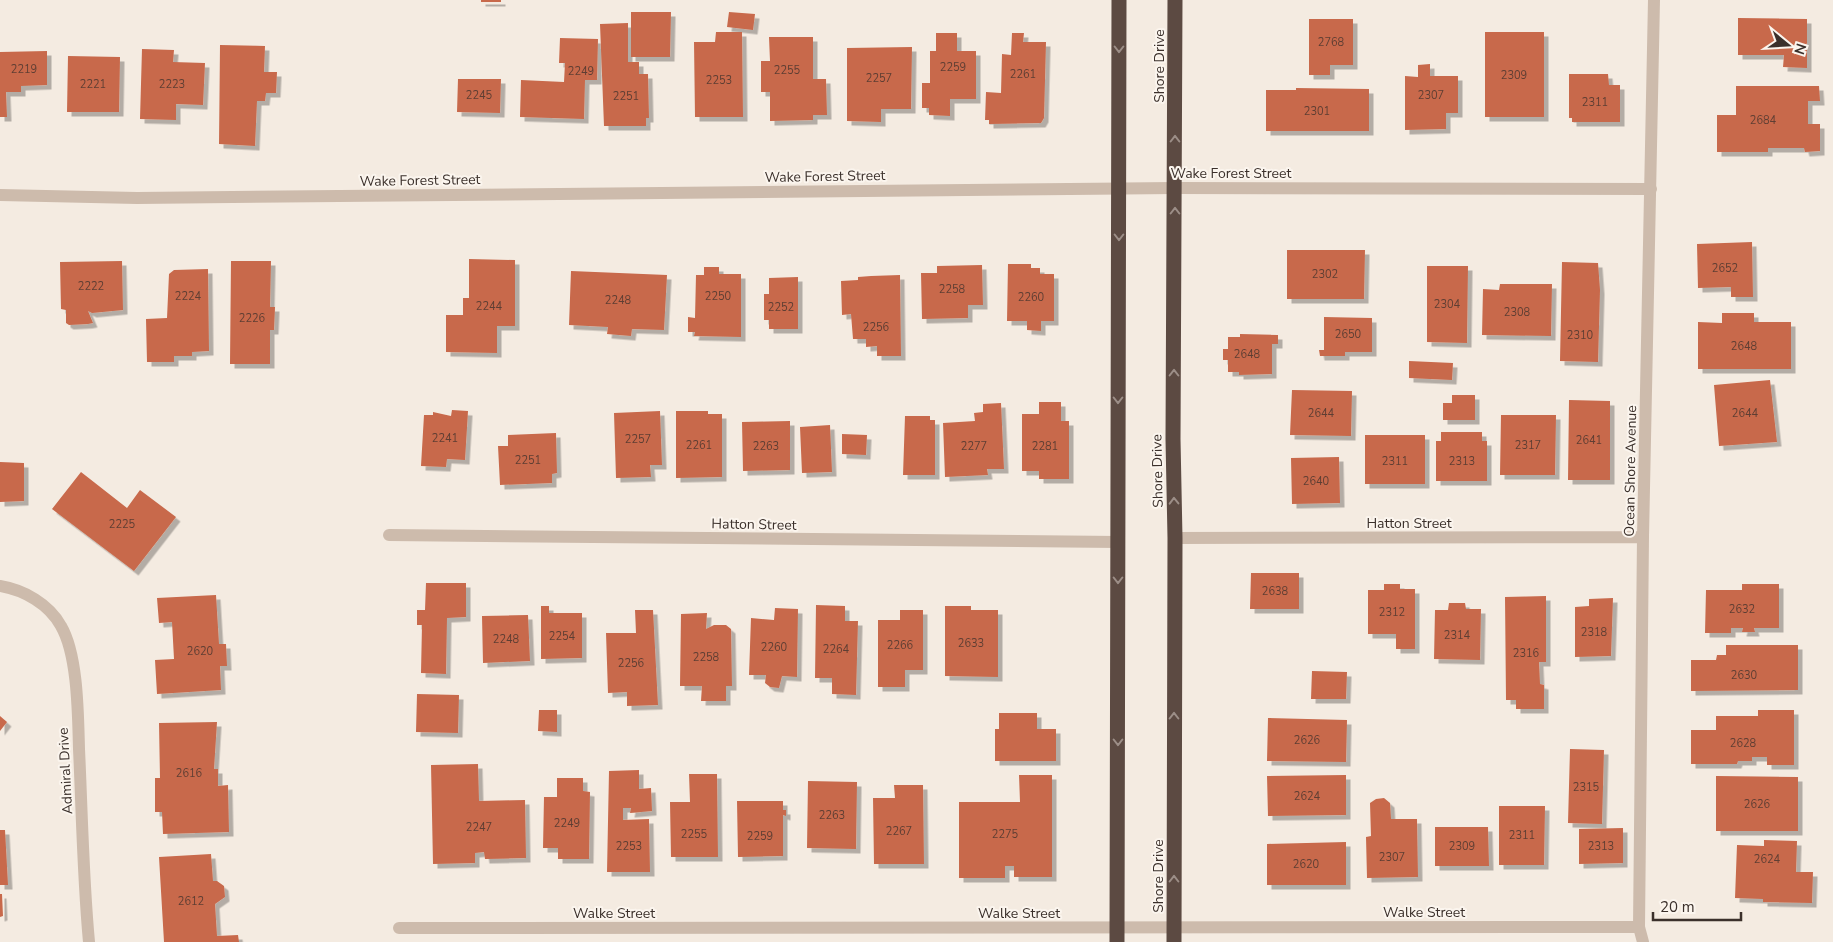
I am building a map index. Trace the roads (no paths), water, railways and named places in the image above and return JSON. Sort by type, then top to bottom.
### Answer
[{"type":"highway","points":[[1117,935],[1119,0]]},
{"type":"highway","name":"Shore Drive","points":[[1174,935],[1175,538],[1173,439],[1175,0]]},
{"type":"street","name":"Ocean Shore Avenue","points":[[1643,942],[1638,926],[1643,537],[1654,0]]},
{"type":"street","name":"Wake Forest Street","points":[[0,195],[147,198],[1119,188],[1651,190]]},
{"type":"street","name":"Hatton Street","points":[[390,535],[1118,542]]},
{"type":"street","name":"Hatton Street","points":[[1175,538],[1643,537]]},
{"type":"street","name":"Admiral Drive","points":[[0,586],[26,593],[46,607],[61,625],[71,647],[77,706],[89,942]]},
{"type":"street","name":"Walke Street","points":[[399,928],[1174,935],[1638,926]]}]
